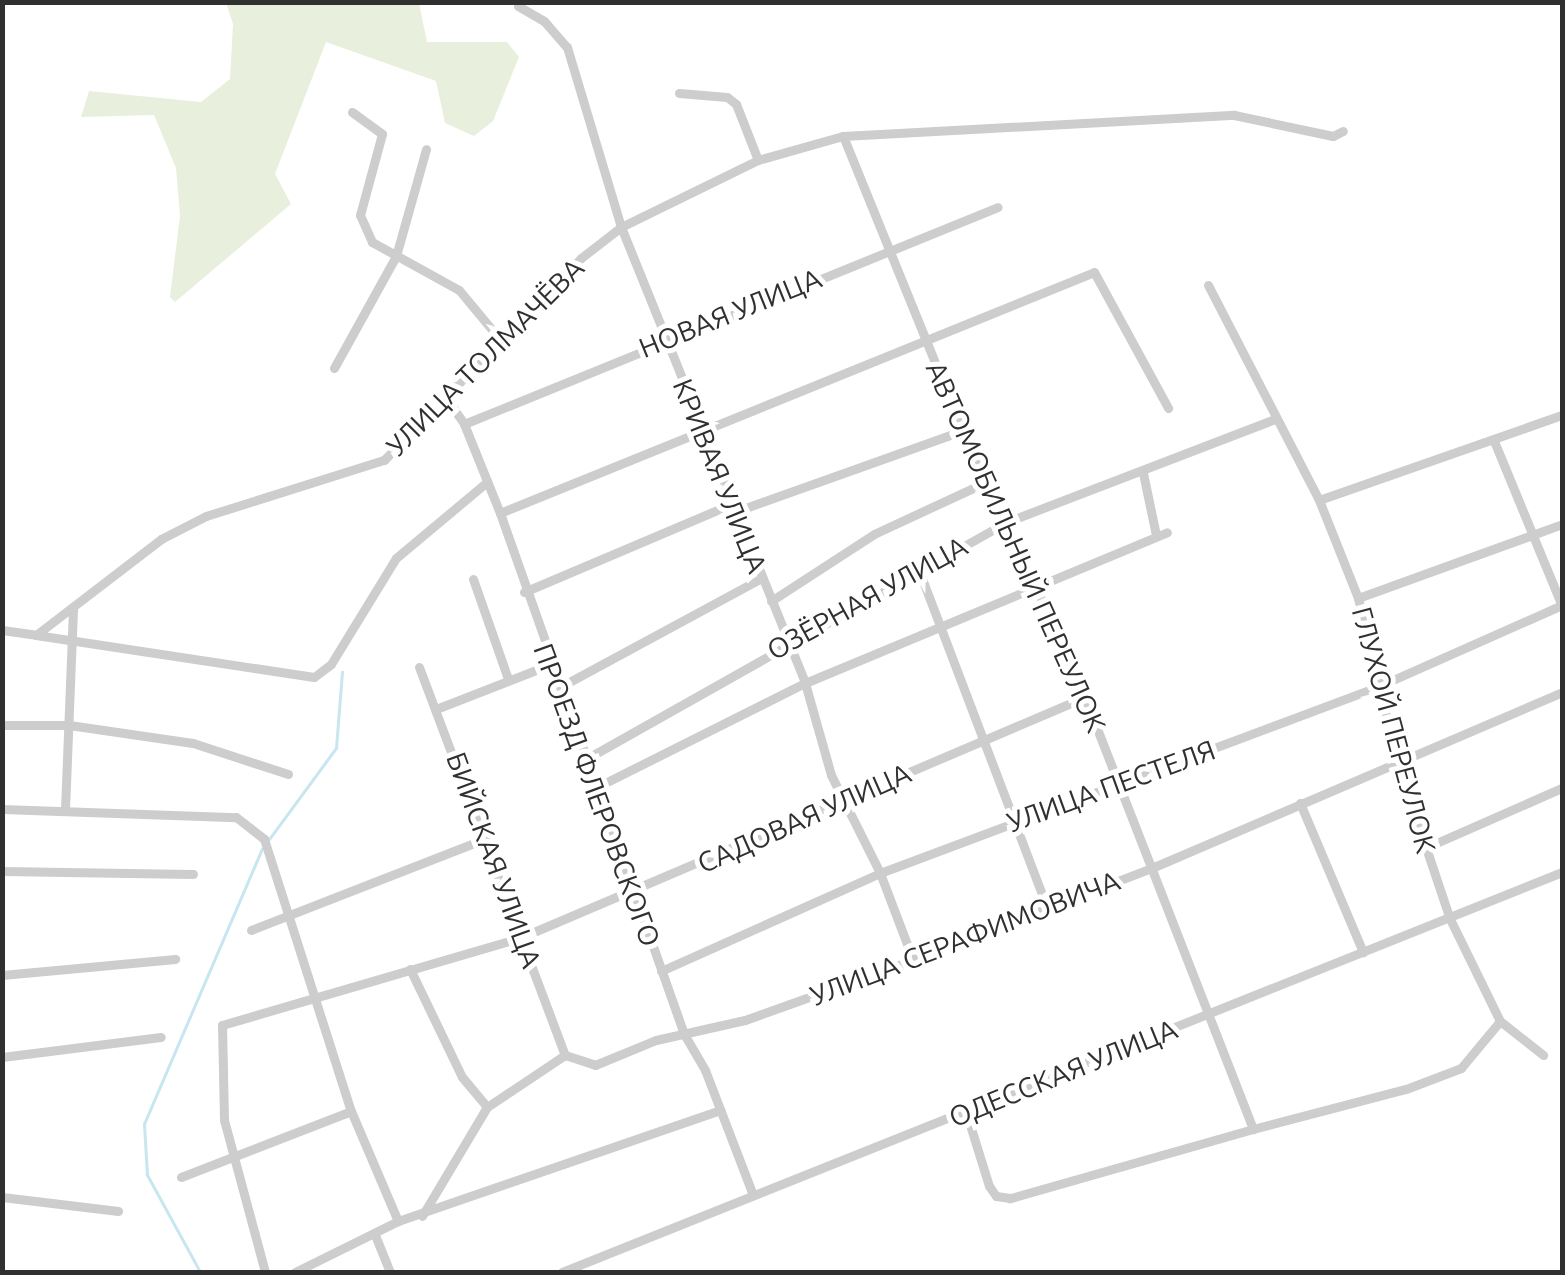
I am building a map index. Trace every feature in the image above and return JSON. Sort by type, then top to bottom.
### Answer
[{"type":"street","name":"КРИВАЯ УЛИЦА","points":[[518,6],[544,21],[567,47],[621,227],[805,683],[820,744],[880,874],[913,960]]},
{"type":"street","points":[[679,93],[727,97],[736,104],[758,160]]},
{"type":"street","points":[[352,112],[382,134],[360,216],[372,242],[471,300],[498,338]]},
{"type":"street","name":"УЛИЦА ТОЛМАЧЁВА","points":[[36,636],[161,539],[206,516],[384,460],[540,293],[621,227],[758,160],[843,136],[1234,115],[1333,136],[1343,131]]},
{"type":"street","name":"АВТОМОБИЛЬНЫЙ ПЕРЕУЛОК","points":[[843,136],[984,483],[1035,586],[1121,783],[1253,1129]]},
{"type":"street","points":[[334,368],[396,256],[426,150]]},
{"type":"street","name":"НОВАЯ УЛИЦА","points":[[464,424],[665,337],[998,206]]},
{"type":"street","points":[[500,513],[1094,272],[1168,408]]},
{"type":"street","name":"ГЛУХОЙ ПЕРЕУЛОК","points":[[1208,284],[1273,420],[1319,500],[1358,598],[1374,642],[1377,687],[1397,761],[1450,919],[1500,1021],[1543,1055]]},
{"type":"street","name":"ПРОЕЗД ФЛЕРОВСКОГО","points":[[444,395],[464,424],[500,513],[549,665],[684,1034],[720,1110],[753,1195]]},
{"type":"street","points":[[1319,500],[1494,442],[1562,415]]},
{"type":"street","name":"ОЗЁРНАЯ УЛИЦА","points":[[586,760],[786,642],[1004,523],[1143,473],[1273,420]]},
{"type":"street","points":[[524,592],[735,507],[962,431]]},
{"type":"street","points":[[1494,442],[1562,605]]},
{"type":"street","points":[[595,788],[805,683],[1162,534],[1143,473]]},
{"type":"street","points":[[2,630],[314,676],[331,664],[396,558],[487,482]]},
{"type":"street","points":[[770,602],[874,534],[984,483]]},
{"type":"street","points":[[1358,598],[1562,524]]},
{"type":"street","points":[[918,568],[946,627],[1047,908]]},
{"type":"street","points":[[560,687],[762,578]]},
{"type":"street","points":[[473,579],[508,679]]},
{"type":"street","name":"УЛИЦА ПЕСТЕЛЯ","points":[[661,971],[880,874],[1377,687],[1562,605]]},
{"type":"street","points":[[65,809],[75,641],[72,607]]},
{"type":"street","points":[[436,710],[549,665]]},
{"type":"street","name":"БИЙСКАЯ УЛИЦА","points":[[420,666],[489,838],[565,1055]]},
{"type":"street","name":"УЛИЦА СЕРАФИМОВИЧА","points":[[565,1055],[595,1065],[684,1034],[745,1020],[913,960],[1154,868],[1562,692]]},
{"type":"street","name":"САДОВАЯ УЛИЦА","points":[[232,1157],[217,1037],[222,1025],[522,937],[634,893],[1085,697]]},
{"type":"street","points":[[2,724],[69,724],[194,742],[288,774]]},
{"type":"street","points":[[1425,848],[1562,788]]},
{"type":"street","points":[[1300,804],[1363,952]]},
{"type":"street","points":[[2,808],[236,818],[265,842],[351,1112],[398,1220]]},
{"type":"street","points":[[251,930],[489,838]]},
{"type":"street","points":[[2,871],[193,874]]},
{"type":"street","name":"ОДЕССКАЯ УЛИЦА","points":[[562,1272],[1562,872]]},
{"type":"street","points":[[2,975],[175,959]]},
{"type":"street","points":[[410,969],[462,1078],[487,1107]]},
{"type":"street","points":[[966,1112],[989,1186],[996,1196],[1010,1198],[1406,1089],[1461,1068],[1500,1021]]},
{"type":"street","points":[[2,1058],[161,1038]]},
{"type":"street","points":[[422,1216],[487,1107],[565,1055]]},
{"type":"street","points":[[295,1272],[375,1235],[398,1220],[422,1216],[720,1110]]},
{"type":"street","points":[[181,1177],[351,1112]]},
{"type":"street","points":[[232,1157],[265,1272]]},
{"type":"street","points":[[2,1197],[118,1211]]},
{"type":"street","points":[[375,1235],[390,1272]]},
{"type":"green space","points":[[226,3],[419,3],[427,42],[507,42],[519,57],[493,121],[474,136],[445,123],[436,81],[326,42],[275,174],[291,204],[175,302],[170,297],[180,216],[176,168],[154,115],[81,117],[89,91],[201,102],[230,79],[233,24]]},
{"type":"waterway","points":[[267,842],[336,748],[342,672]]},
{"type":"waterway","points":[[200,1272],[147,1175],[144,1124],[262,849]]}]
